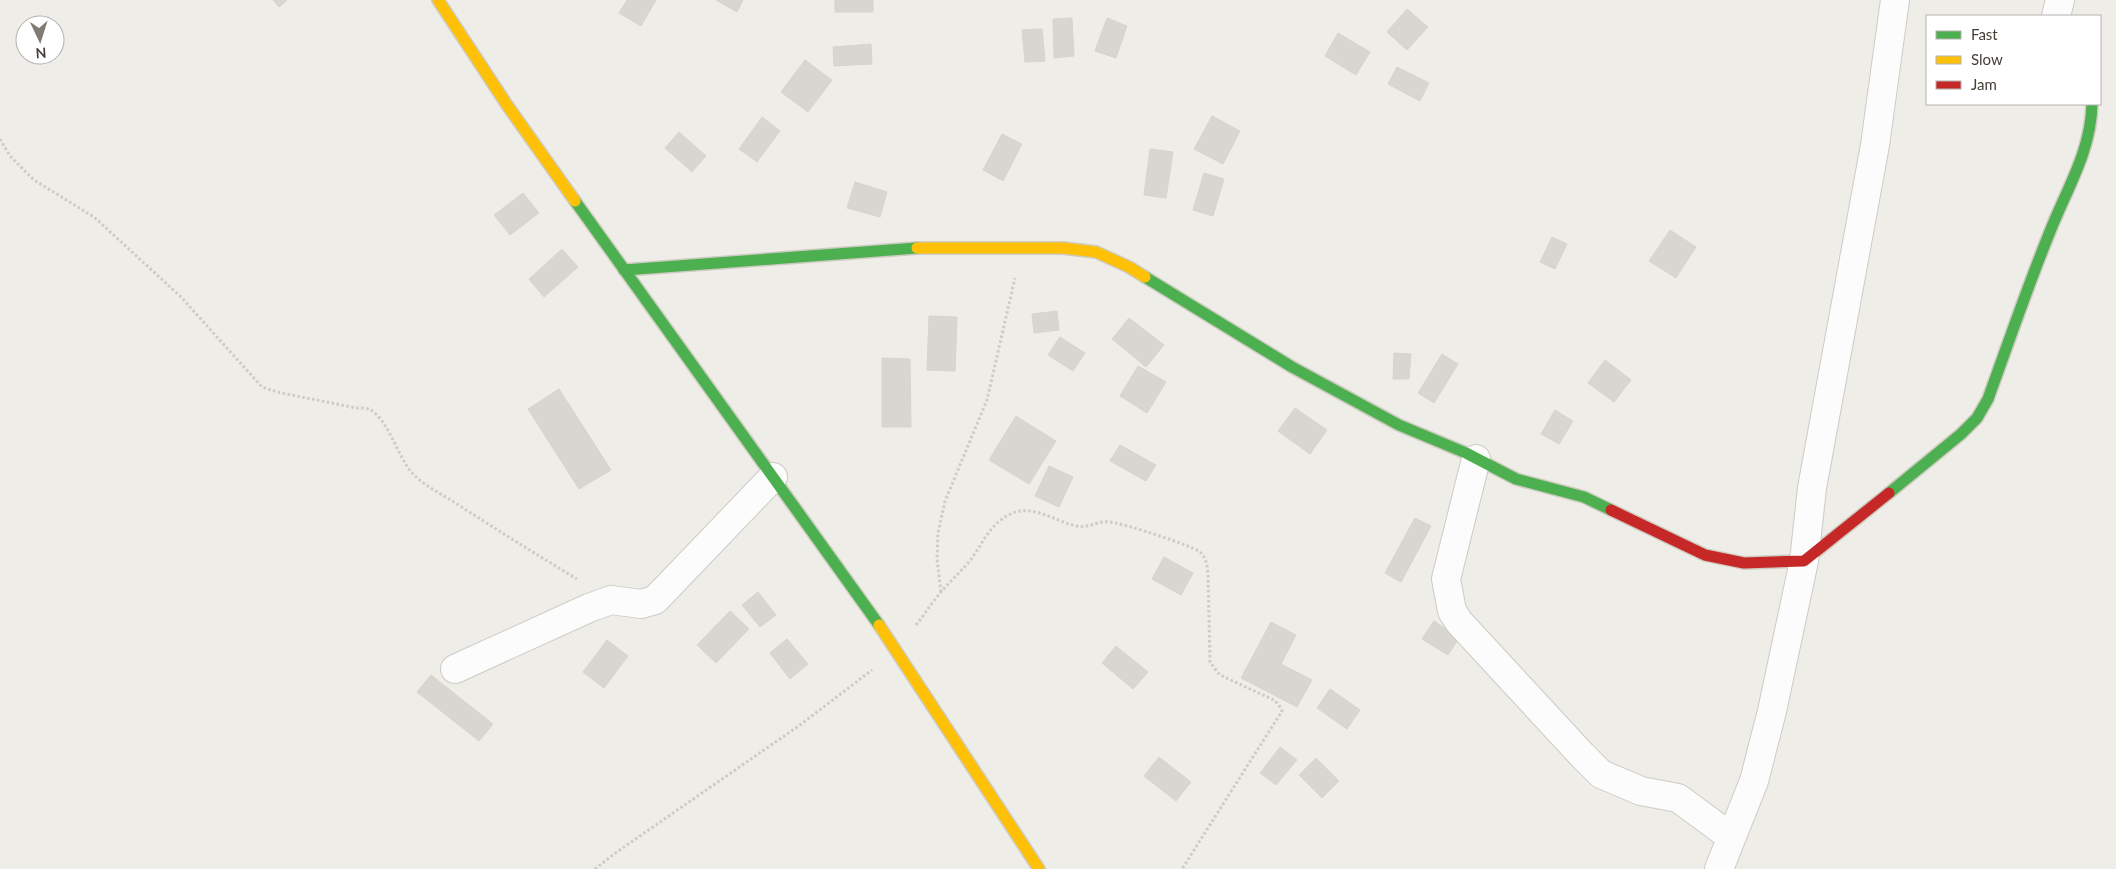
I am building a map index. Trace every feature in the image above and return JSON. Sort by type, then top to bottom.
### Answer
[{"type":"street","points":[[438,0],[507,105],[897,651],[1039,869]]},
{"type":"street","points":[[1719,869],[1754,781],[1772,712],[1804,561],[1812,488],[1875,145],[1895,0]]},
{"type":"street","points":[[2056,15],[2060,0]]},
{"type":"street","points":[[624,270],[928,247],[1063,248],[1096,252],[1129,267],[1292,367],[1399,424],[1516,479],[1584,497],[1705,555],[1744,563],[1804,561],[1961,434],[1978,418],[1988,399],[2050,233],[2087,146],[2093,121],[2092,105]]},
{"type":"street","points":[[1476,459],[1446,580],[1452,611],[1460,622],[1601,774],[1641,791],[1678,798],[1731,838]]},
{"type":"street","points":[[455,669],[589,608],[611,600],[641,604],[655,600],[773,477]]},
{"type":"path","points":[[0,139],[10,156],[34,180],[94,217],[180,297],[262,387],[277,392],[356,408],[370,409],[379,418],[397,452],[412,473],[429,489],[459,505],[492,528],[611,600]]},
{"type":"path","points":[[941,592],[936,559],[938,533],[945,501],[987,400],[1022,248]]},
{"type":"path","points":[[595,869],[800,725],[897,651],[941,592],[971,559],[988,533],[1005,516],[1017,512],[1045,513],[1077,526],[1090,525],[1096,522],[1111,522],[1186,545],[1199,552],[1206,559],[1210,662],[1218,673],[1224,677],[1274,700],[1280,705],[1282,711],[1182,869]]},
{"type":"building","points":[[273,0],[287,0],[279,7]]},
{"type":"building","points":[[627,0],[656,0],[641,26],[619,13]]},
{"type":"building","points":[[716,0],[743,0],[737,12]]},
{"type":"building","points":[[835,0],[873,0],[873,12],[835,12]]},
{"type":"building","points":[[1407,9],[1428,27],[1407,50],[1387,32]]},
{"type":"building","points":[[1072,18],[1074,56],[1054,58],[1053,19]]},
{"type":"building","points":[[1107,18],[1127,26],[1116,58],[1095,51]]},
{"type":"building","points":[[1042,29],[1045,61],[1025,62],[1022,30]]},
{"type":"building","points":[[1338,33],[1370,52],[1356,75],[1325,56]]},
{"type":"building","points":[[871,44],[872,64],[834,66],[833,47]]},
{"type":"building","points":[[805,60],[832,80],[808,112],[781,92]]},
{"type":"building","points":[[1397,67],[1429,83],[1420,101],[1388,84]]},
{"type":"building","points":[[1212,116],[1240,131],[1223,164],[1194,149]]},
{"type":"building","points":[[762,117],[780,131],[757,162],[739,149]]},
{"type":"building","points":[[679,132],[706,156],[692,172],[665,148]]},
{"type":"building","points":[[1002,134],[1022,144],[1003,181],[983,170]]},
{"type":"building","points":[[1150,149],[1173,152],[1166,198],[1144,195]]},
{"type":"building","points":[[1204,173],[1224,179],[1213,216],[1193,210]]},
{"type":"building","points":[[855,182],[887,192],[880,217],[847,208]]},
{"type":"building","points":[[523,193],[539,213],[510,235],[494,215]]},
{"type":"building","points":[[1670,230],[1696,247],[1676,278],[1649,261]]},
{"type":"building","points":[[1552,237],[1567,244],[1555,269],[1540,262]]},
{"type":"building","points":[[562,249],[578,267],[544,297],[529,279]]},
{"type":"building","points":[[1057,311],[1059,330],[1034,333],[1032,314]]},
{"type":"building","points":[[929,316],[957,317],[955,371],[927,370]]},
{"type":"building","points":[[1129,318],[1164,345],[1146,367],[1112,339]]},
{"type":"building","points":[[1060,337],[1085,353],[1073,371],[1048,355]]},
{"type":"building","points":[[1394,353],[1411,354],[1409,379],[1393,379]]},
{"type":"building","points":[[1442,354],[1458,364],[1434,403],[1418,393]]},
{"type":"building","points":[[882,358],[910,359],[911,427],[882,427]]},
{"type":"building","points":[[1605,360],[1631,380],[1614,402],[1588,383]]},
{"type":"building","points":[[1138,366],[1166,382],[1147,413],[1120,396]]},
{"type":"building","points":[[559,389],[611,470],[579,489],[528,409]]},
{"type":"building","points":[[1295,408],[1327,430],[1310,454],[1278,431]]},
{"type":"building","points":[[1555,410],[1573,421],[1559,444],[1541,434]]},
{"type":"building","points":[[1016,416],[1056,441],[1029,484],[989,460]]},
{"type":"building","points":[[1120,445],[1156,465],[1146,481],[1110,461]]},
{"type":"building","points":[[1049,466],[1073,477],[1059,507],[1035,496]]},
{"type":"building","points":[[1415,518],[1431,526],[1401,582],[1385,573]]},
{"type":"building","points":[[1164,557],[1193,573],[1181,595],[1152,579]]},
{"type":"building","points":[[758,592],[776,615],[760,627],[742,605]]},
{"type":"building","points":[[730,611],[749,629],[716,663],[697,645]]},
{"type":"building","points":[[1434,621],[1459,638],[1448,655],[1422,639]]},
{"type":"building","points":[[1271,622],[1296,635],[1281,664],[1312,680],[1297,707],[1241,678]]},
{"type":"building","points":[[787,639],[808,664],[790,679],[770,653]]},
{"type":"building","points":[[607,640],[628,656],[604,688],[583,672]]},
{"type":"building","points":[[1116,646],[1148,672],[1133,689],[1102,663]]},
{"type":"building","points":[[431,675],[493,724],[479,741],[417,692]]},
{"type":"building","points":[[1330,689],[1360,710],[1347,729],[1317,708]]},
{"type":"building","points":[[1280,747],[1297,760],[1276,785],[1260,773]]},
{"type":"building","points":[[1159,757],[1191,782],[1176,801],[1144,776]]},
{"type":"building","points":[[1316,758],[1339,781],[1322,798],[1299,775]]},
{"type":"traffic: fast","points":[[1889,493],[1961,434],[1977,418],[1988,399],[2025,295],[2082,155],[2091,122],[2092,105]]},
{"type":"traffic: fast","points":[[575,201],[879,625]]},
{"type":"traffic: fast","points":[[624,270],[917,248]]},
{"type":"traffic: fast","points":[[1145,277],[1292,367],[1399,425],[1466,453],[1516,479],[1584,497],[1611,510]]},
{"type":"traffic: slow","points":[[438,0],[507,105],[575,201]]},
{"type":"traffic: slow","points":[[917,248],[1063,248],[1096,252],[1129,267],[1145,277]]},
{"type":"traffic: slow","points":[[879,625],[1039,869]]},
{"type":"traffic: jam","points":[[1611,510],[1705,555],[1744,563],[1804,561],[1889,493]]}]
